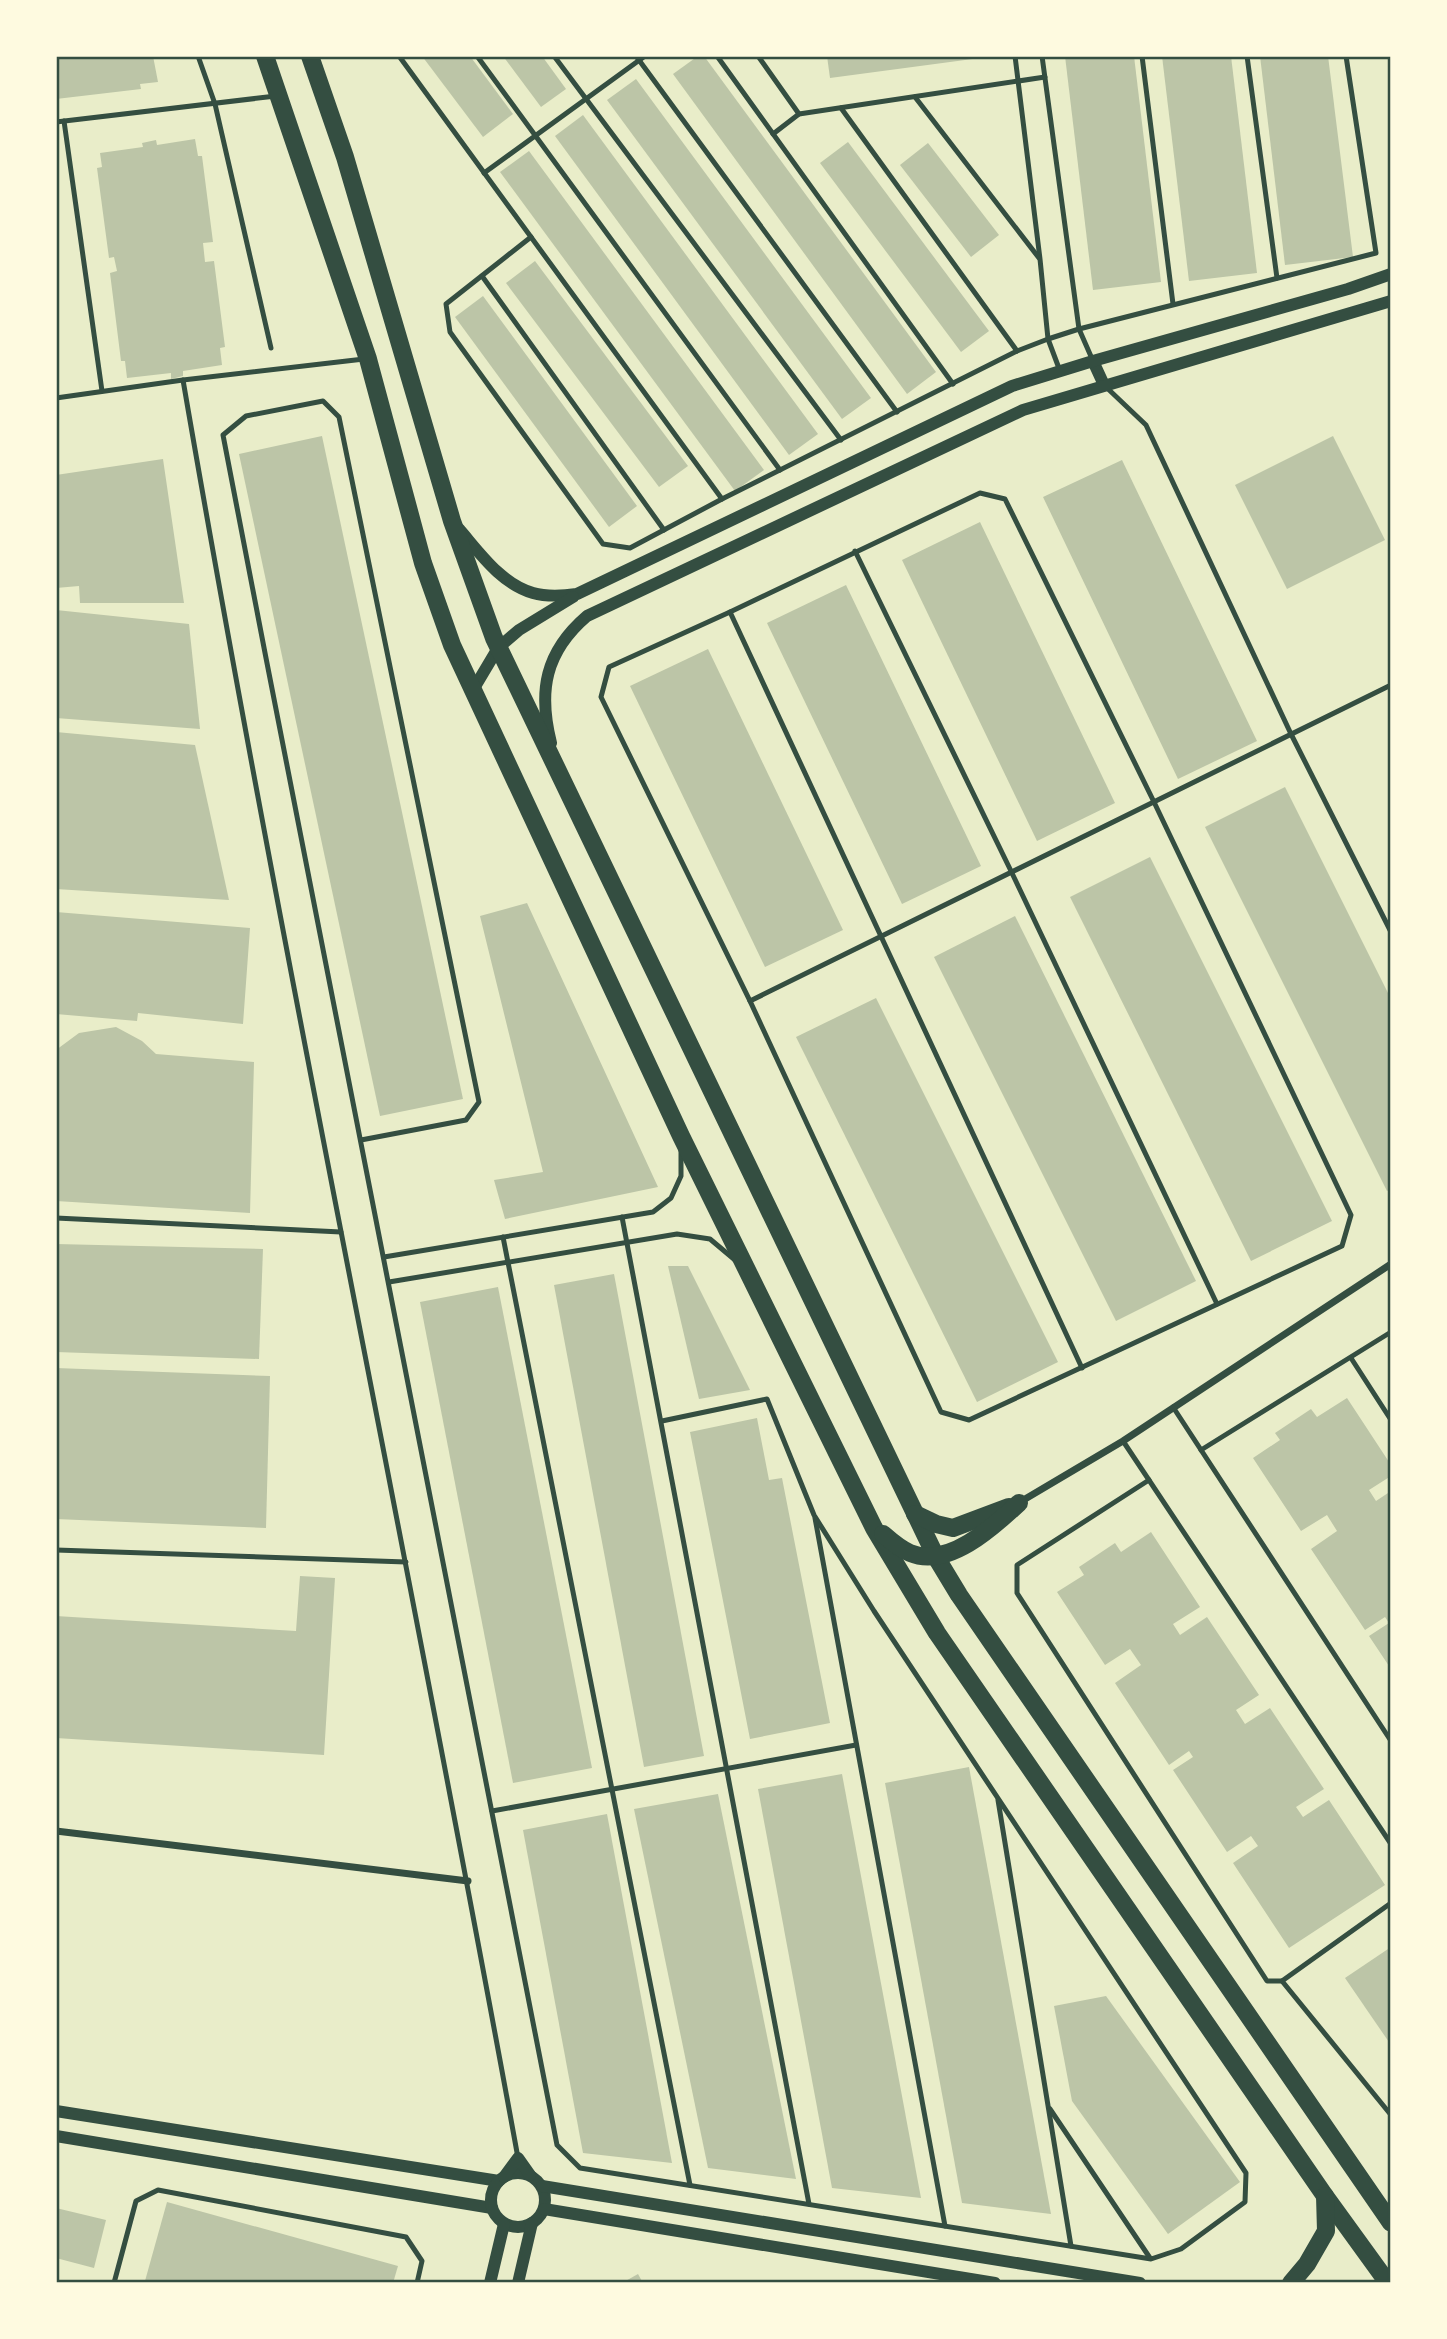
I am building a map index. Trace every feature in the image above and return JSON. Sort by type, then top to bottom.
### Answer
[{"type":"main road","points":[[265,56],[368,359],[423,563],[452,645],[681,1136],[874,1528],[937,1633],[1325,2196],[1388,2283]]},
{"type":"main road","points":[[310,56],[345,157],[452,521],[498,648],[936,1557],[959,1595],[1391,2222]]},
{"type":"main road","points":[[915,1514],[936,1524],[953,1528],[1019,1503]]},
{"type":"main road","points":[[874,1528],[910,1553],[936,1557],[960,1548],[994,1527],[1019,1503]]},
{"type":"main road","points":[[1290,2283],[1307,2264],[1325,2231],[1325,2196]]},
{"type":"street","points":[[472,690],[498,648],[519,630],[577,594],[1012,386],[1348,289],[1391,274]]},
{"type":"street","points":[[559,774],[547,726],[546,680],[550,663],[558,648],[570,631],[587,616],[1023,410],[1391,301]]},
{"type":"street","points":[[1093,361],[1104,385]]},
{"type":"street","points":[[1060,371],[1072,394]]},
{"type":"street","points":[[452,521],[488,563],[509,581],[532,593],[553,596],[577,594]]},
{"type":"street","points":[[1019,1503],[1122,1441],[1391,1264]]},
{"type":"street","points":[[56,1831],[468,1881]]},
{"type":"street","points":[[56,2110],[501,2179],[521,2173],[530,2175]]},
{"type":"street","points":[[56,2136],[492,2208]]},
{"type":"street","points":[[518,2158],[530,2175],[542,2186],[546,2201],[544,2209],[533,2223],[518,2228],[504,2224],[492,2208],[492,2193],[518,2158]]},
{"type":"street","points":[[542,2186],[1140,2283]]},
{"type":"street","points":[[544,2209],[995,2283]]},
{"type":"street","points":[[518,2283],[533,2223]]},
{"type":"street","points":[[490,2283],[504,2224]]},
{"type":"lane","points":[[198,56],[215,104],[271,348]]},
{"type":"lane","points":[[398,56],[722,499]]},
{"type":"lane","points":[[477,56],[780,470]]},
{"type":"lane","points":[[554,56],[841,440]]},
{"type":"lane","points":[[484,173],[586,99],[637,58],[645,56]]},
{"type":"lane","points":[[717,56],[953,384]]},
{"type":"lane","points":[[758,56],[799,114]]},
{"type":"lane","points":[[1015,56],[1048,339],[1060,371]]},
{"type":"lane","points":[[1042,56],[1079,330],[1093,361]]},
{"type":"lane","points":[[1142,56],[1173,304]]},
{"type":"lane","points":[[1247,56],[1277,278]]},
{"type":"lane","points":[[531,237],[446,303],[450,332],[603,544],[630,548],[1017,351],[1048,339],[1173,304],[1377,253],[1346,56]]},
{"type":"lane","points":[[637,58],[897,412]]},
{"type":"lane","points":[[773,134],[799,114],[1045,77]]},
{"type":"lane","points":[[56,122],[279,96]]},
{"type":"lane","points":[[915,97],[1040,260]]},
{"type":"lane","points":[[841,108],[1017,351]]},
{"type":"lane","points":[[64,121],[102,391]]},
{"type":"lane","points":[[482,276],[664,530]]},
{"type":"lane","points":[[56,398],[183,380],[368,359]]},
{"type":"lane","points":[[183,380],[230,653],[468,1881],[518,2158]]},
{"type":"lane","points":[[1104,385],[1146,425],[1291,734],[1391,932]]},
{"type":"lane","points":[[361,1140],[466,1120],[480,1102],[339,417],[323,401],[246,416],[223,435],[557,2145],[580,2168],[1151,2259],[1181,2249],[1245,2202],[1246,2173],[874,1611],[814,1515],[767,1399],[662,1421]]},
{"type":"lane","points":[[980,492],[1005,499],[1154,802],[1351,1215],[1342,1246],[969,1420],[941,1412],[750,1001],[601,697],[609,667],[730,612],[980,492]]},
{"type":"lane","points":[[855,551],[1217,1304]]},
{"type":"lane","points":[[730,612],[1082,1368]]},
{"type":"lane","points":[[750,1001],[1391,685]]},
{"type":"lane","points":[[384,1257],[653,1212],[671,1198],[681,1176],[681,1136]]},
{"type":"lane","points":[[622,1217],[809,2204]]},
{"type":"lane","points":[[56,1218],[341,1232]]},
{"type":"lane","points":[[389,1282],[677,1234],[710,1240],[746,1269]]},
{"type":"lane","points":[[503,1237],[690,2185]]},
{"type":"lane","points":[[1201,1450],[1391,1332]]},
{"type":"lane","points":[[1351,1358],[1391,1420]]},
{"type":"lane","points":[[1173,1408],[1391,1741]]},
{"type":"lane","points":[[1122,1441],[1391,1844]]},
{"type":"lane","points":[[1149,1480],[1017,1564],[1017,1593],[1268,1981],[1282,1981],[1391,1903]]},
{"type":"lane","points":[[814,1515],[945,2226]]},
{"type":"lane","points":[[56,1550],[406,1562]]},
{"type":"lane","points":[[492,1811],[856,1745]]},
{"type":"lane","points":[[997,1797],[1071,2246]]},
{"type":"lane","points":[[1282,1981],[1391,2115]]},
{"type":"lane","points":[[1048,2107],[1151,2259]]},
{"type":"lane","points":[[114,2283],[136,2201],[158,2190],[406,2237],[422,2261],[416,2283]]},
{"type":"building","points":[[56,56],[153,56],[158,82],[140,84],[141,89],[56,99]]},
{"type":"building","points":[[422,56],[470,56],[513,114],[483,137]]},
{"type":"building","points":[[503,56],[542,56],[566,89],[541,107]]},
{"type":"building","points":[[698,56],[704,56],[936,372],[907,394],[673,74]]},
{"type":"building","points":[[827,56],[979,56],[980,58],[830,78]]},
{"type":"building","points":[[1065,56],[1134,56],[1161,282],[1093,290]]},
{"type":"building","points":[[1162,56],[1231,56],[1257,273],[1189,281]]},
{"type":"building","points":[[1260,56],[1328,56],[1353,257],[1285,265]]},
{"type":"building","points":[[636,79],[871,398],[842,419],[607,100]]},
{"type":"building","points":[[583,115],[818,434],[789,455],[555,136]]},
{"type":"building","points":[[195,139],[198,156],[202,156],[213,242],[203,243],[205,262],[214,261],[225,347],[220,348],[222,365],[183,371],[183,376],[171,379],[171,373],[127,378],[125,361],[121,361],[110,273],[117,271],[114,257],[109,258],[97,168],[102,167],[100,153],[143,147],[142,143],[156,140],[157,145]]},
{"type":"building","points":[[848,142],[989,331],[961,352],[820,163]]},
{"type":"building","points":[[928,143],[999,235],[971,257],[900,165]]},
{"type":"building","points":[[529,151],[764,470],[735,491],[500,172]]},
{"type":"building","points":[[535,261],[688,466],[659,487],[506,283]]},
{"type":"building","points":[[483,296],[637,506],[609,527],[455,317]]},
{"type":"building","points":[[322,436],[463,1099],[380,1116],[239,454]]},
{"type":"building","points":[[1333,436],[1385,540],[1287,589],[1235,485]]},
{"type":"building","points":[[163,459],[184,603],[80,603],[79,586],[56,588],[56,475]]},
{"type":"building","points":[[1122,460],[1257,741],[1178,779],[1043,497]]},
{"type":"building","points":[[980,522],[1115,803],[1037,841],[902,560]]},
{"type":"building","points":[[846,585],[981,866],[902,904],[767,623]]},
{"type":"building","points":[[56,610],[189,624],[200,729],[56,718]]},
{"type":"building","points":[[708,649],[843,930],[765,967],[630,686]]},
{"type":"building","points":[[56,732],[195,745],[229,900],[56,889]]},
{"type":"building","points":[[1285,787],[1391,999],[1391,1189],[1387,1191],[1205,827]]},
{"type":"building","points":[[1150,857],[1332,1221],[1251,1261],[1070,897]]},
{"type":"building","points":[[527,903],[658,1187],[505,1219],[494,1180],[543,1172],[480,916]]},
{"type":"building","points":[[56,912],[250,928],[243,1024],[138,1013],[137,1021],[56,1014]]},
{"type":"building","points":[[1015,916],[1196,1281],[1116,1321],[934,957]]},
{"type":"building","points":[[876,998],[1058,1362],[977,1402],[796,1037]]},
{"type":"building","points":[[116,1027],[142,1041],[156,1054],[254,1062],[250,1213],[56,1201],[56,1050],[79,1033]]},
{"type":"building","points":[[56,1244],[263,1249],[259,1359],[56,1352]]},
{"type":"building","points":[[668,1266],[688,1266],[750,1390],[699,1399]]},
{"type":"building","points":[[614,1274],[704,1756],[644,1767],[554,1285]]},
{"type":"building","points":[[498,1287],[592,1768],[513,1783],[420,1302]]},
{"type":"building","points":[[56,1368],[270,1376],[266,1528],[56,1519]]},
{"type":"building","points":[[1347,1398],[1391,1465],[1391,1476],[1369,1490],[1376,1501],[1391,1491],[1391,1669],[1369,1636],[1389,1623],[1385,1617],[1365,1630],[1311,1549],[1337,1531],[1327,1515],[1301,1531],[1253,1458],[1280,1440],[1275,1433],[1311,1409],[1317,1417]]},
{"type":"building","points":[[757,1418],[769,1480],[782,1478],[830,1723],[750,1739],[690,1432]]},
{"type":"building","points":[[1151,1532],[1200,1607],[1173,1624],[1180,1635],[1207,1617],[1259,1695],[1236,1710],[1245,1724],[1270,1708],[1324,1789],[1296,1807],[1303,1817],[1329,1800],[1385,1885],[1289,1948],[1233,1863],[1258,1846],[1251,1836],[1227,1852],[1173,1770],[1193,1757],[1189,1751],[1169,1765],[1115,1683],[1141,1665],[1130,1649],[1105,1665],[1057,1592],[1084,1575],[1079,1567],[1115,1543],[1121,1552]]},
{"type":"building","points":[[300,1576],[335,1578],[324,1755],[56,1738],[56,1616],[296,1631]]},
{"type":"building","points":[[969,1767],[1051,2214],[962,2203],[885,1783]]},
{"type":"building","points":[[842,1774],[921,2198],[832,2188],[758,1789]]},
{"type":"building","points":[[718,1794],[796,2179],[708,2168],[634,1809]]},
{"type":"building","points":[[607,1814],[672,2163],[583,2153],[523,1830]]},
{"type":"building","points":[[1391,1947],[1391,2045],[1345,1978]]},
{"type":"building","points":[[1106,1996],[1240,2182],[1168,2234],[1072,2101],[1054,2006]]},
{"type":"building","points":[[167,2202],[398,2266],[393,2283],[145,2281]]},
{"type":"building","points":[[56,2208],[106,2220],[94,2268],[56,2258]]},
{"type":"building","points":[[638,2274],[643,2283],[622,2283]]}]
